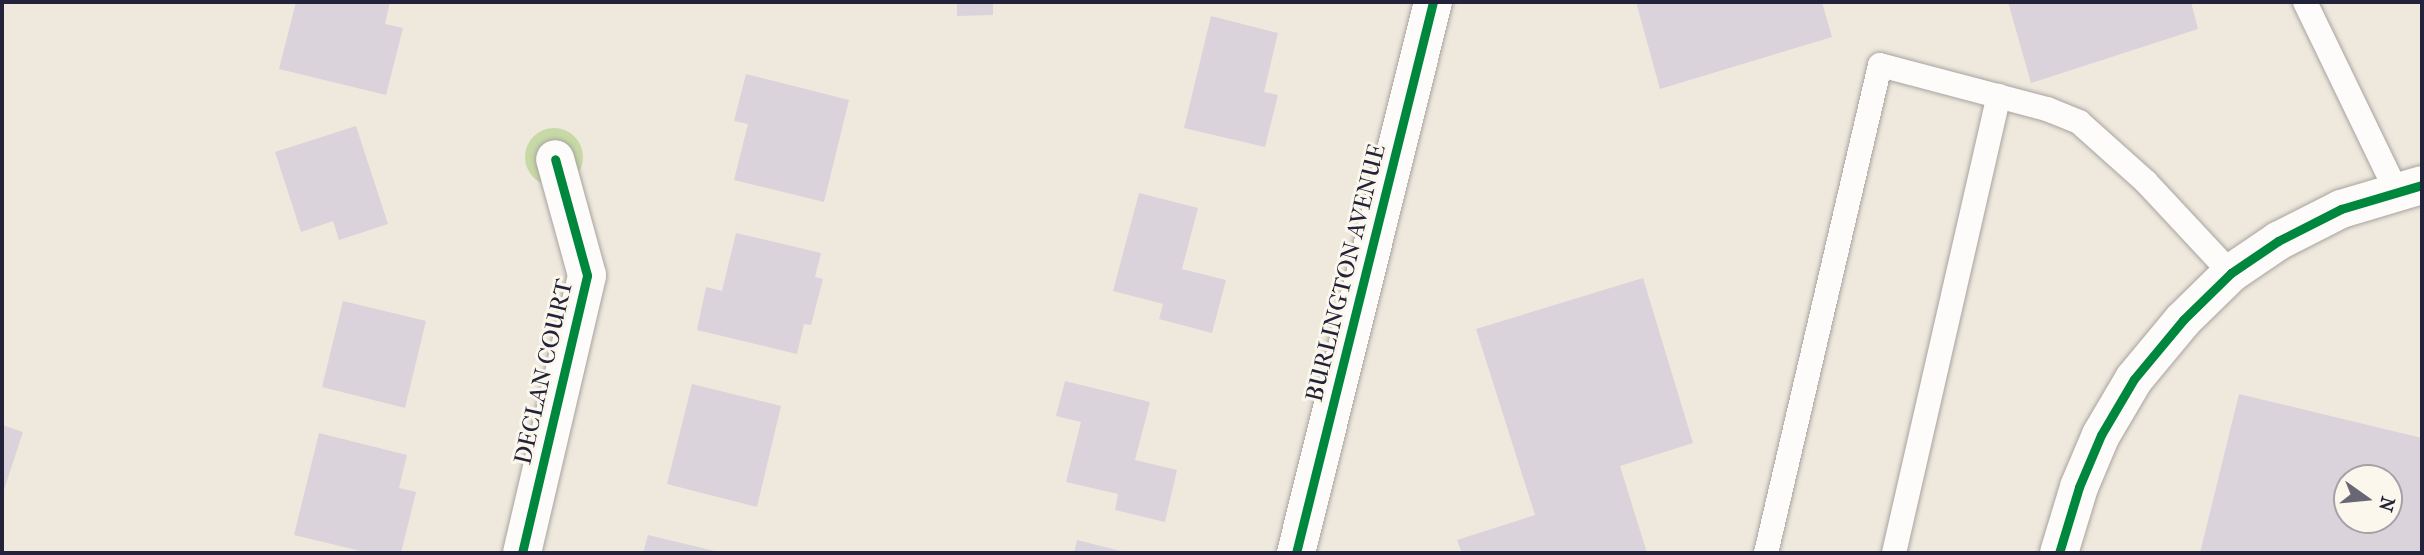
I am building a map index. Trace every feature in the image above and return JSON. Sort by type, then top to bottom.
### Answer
[{"type":"street","name":"BURLINGTON AVENUE","points":[[1296,553],[1433,2]]},
{"type":"street","name":"DECLAN COURT","points":[[522,553],[587,275],[555,159]]},
{"type":"street","points":[[2059,553],[2096,446],[2134,379],[2183,320],[2231,273],[2278,241],[2330,214],[2409,187]]},
{"type":"lane","points":[[2305,2],[2409,187]]},
{"type":"lane","points":[[1766,553],[1880,65],[1999,96],[2079,122],[2146,182],[2231,273]]},
{"type":"lane","points":[[1894,553],[1999,96]]},
{"type":"green space","points":[[548,128],[560,128],[575,136],[583,151],[583,163],[575,178],[560,186],[548,186],[533,178],[525,163],[525,151],[533,136]]},
{"type":"building","points":[[296,2],[390,2],[385,24],[403,28],[386,95],[279,69]]},
{"type":"building","points":[[957,2],[993,2],[993,15],[957,16]]},
{"type":"building","points":[[1636,2],[1822,2],[1832,37],[1660,89]]},
{"type":"building","points":[[2008,2],[2191,2],[2198,29],[2031,83]]},
{"type":"building","points":[[1211,16],[1278,33],[1264,92],[1278,95],[1265,147],[1184,128]]},
{"type":"building","points":[[746,74],[849,100],[824,202],[734,180],[748,124],[734,121]]},
{"type":"building","points":[[356,126],[388,224],[339,240],[333,221],[301,232],[275,152]]},
{"type":"building","points":[[1139,193],[1198,208],[1182,269],[1226,280],[1212,333],[1159,319],[1163,304],[1113,291]]},
{"type":"building","points":[[736,233],[821,253],[815,277],[823,279],[811,325],[804,324],[797,354],[697,330],[706,287],[722,291]]},
{"type":"building","points":[[1643,278],[1693,443],[1620,466],[1647,553],[1462,553],[1457,540],[1535,515],[1476,329]]},
{"type":"building","points":[[343,301],[426,321],[405,408],[322,387]]},
{"type":"building","points":[[1065,381],[1150,402],[1135,460],[1177,470],[1165,522],[1115,510],[1118,494],[1066,482],[1081,422],[1056,416]]},
{"type":"building","points":[[692,384],[781,406],[757,507],[667,484]]},
{"type":"building","points":[[2239,394],[2422,438],[2422,553],[2200,553]]},
{"type":"building","points":[[2,425],[23,432],[2,496]]},
{"type":"building","points":[[319,433],[407,455],[399,488],[416,492],[401,553],[369,553],[294,535]]},
{"type":"building","points":[[648,535],[719,552],[719,553],[643,553]]},
{"type":"building","points":[[1077,540],[1125,552],[1125,553],[1074,553]]},
{"type":"cycle path","points":[[1296,553],[1433,2]]},
{"type":"cycle path","points":[[522,553],[587,275],[555,159]]},
{"type":"cycle path","points":[[2059,553],[2079,487],[2101,435],[2134,379],[2183,320],[2231,273],[2278,241],[2341,209],[2422,185]]}]
